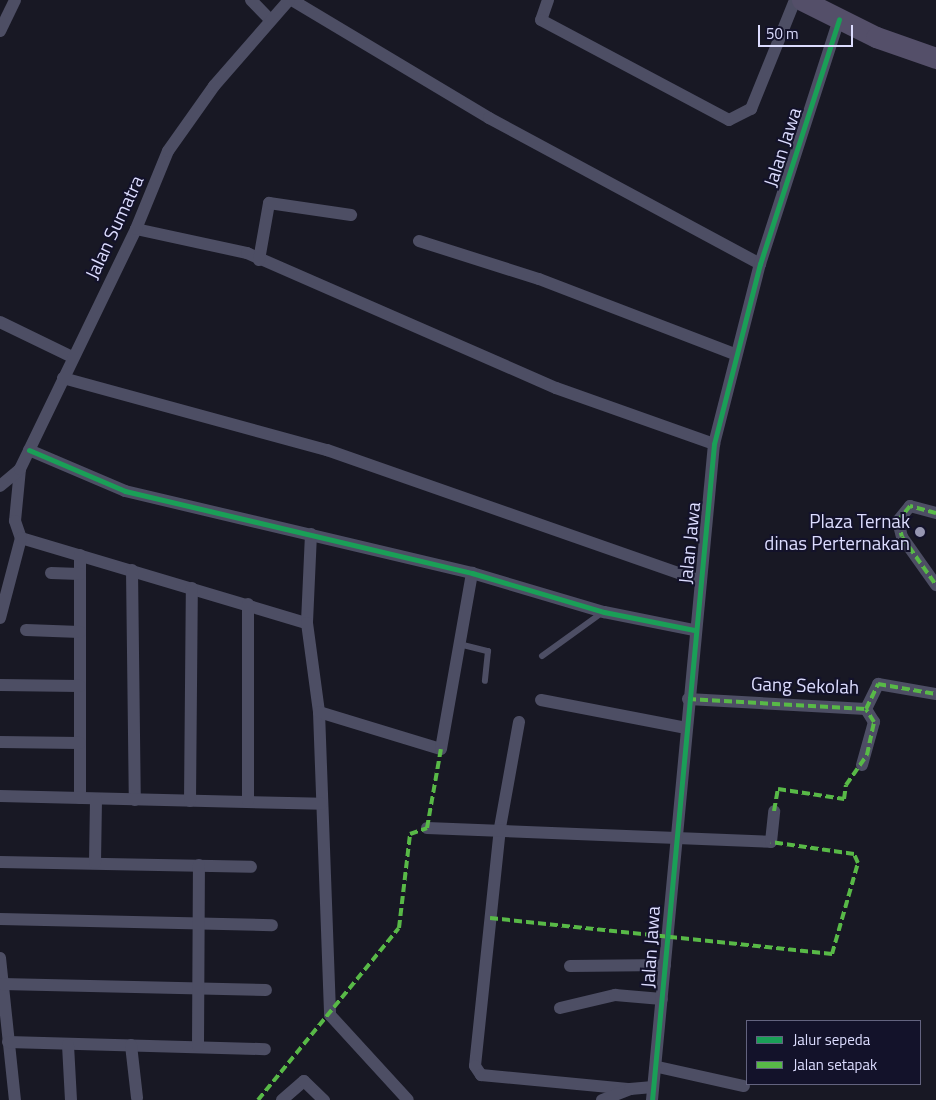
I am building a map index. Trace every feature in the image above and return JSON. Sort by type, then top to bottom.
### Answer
[{"type":"main road","points":[[802,0],[839,19],[936,58]]},
{"type":"street","points":[[0,30],[15,0]]},
{"type":"street","points":[[251,0],[270,20]]},
{"type":"street","points":[[290,0],[489,118],[760,264]]},
{"type":"street","name":"Jalan Sumatra","points":[[0,486],[20,470],[72,358],[136,229],[168,151],[214,86],[270,20],[290,0]]},
{"type":"street","points":[[548,0],[541,20],[729,120],[750,109],[795,0]]},
{"type":"street","name":"Jalan Jawa","points":[[653,1094],[658,1067],[674,835],[714,444],[734,354],[760,264],[839,19]]},
{"type":"street","points":[[259,260],[269,203],[351,215]]},
{"type":"street","points":[[136,229],[247,253],[259,260],[556,388],[714,444]]},
{"type":"street","points":[[419,241],[538,279],[734,354]]},
{"type":"street","points":[[0,322],[72,358]]},
{"type":"street","points":[[63,378],[327,450],[700,580]]},
{"type":"street","points":[[28,450],[125,491],[472,573],[604,612],[694,630]]},
{"type":"street","points":[[0,618],[21,538],[15,521],[20,470]]},
{"type":"street","points":[[936,513],[910,506],[898,521],[902,537],[936,586]]},
{"type":"street","points":[[311,534],[308,622],[319,712],[330,1014],[408,1100]]},
{"type":"street","points":[[21,538],[308,622]]},
{"type":"street","points":[[80,555],[80,798]]},
{"type":"street","points":[[132,570],[136,800]]},
{"type":"street","points":[[51,573],[80,574]]},
{"type":"street","points":[[319,712],[441,749],[472,573]]},
{"type":"street","points":[[190,801],[192,588]]},
{"type":"street","points":[[248,604],[248,802]]},
{"type":"street","points":[[26,630],[80,632]]},
{"type":"street","name":"Gang Sekolah","points":[[688,699],[866,709],[878,684],[936,694]]},
{"type":"street","points":[[0,686],[80,686]]},
{"type":"street","points":[[541,700],[686,728]]},
{"type":"street","points":[[862,765],[874,722],[866,709]]},
{"type":"street","points":[[519,722],[500,828],[476,1071],[630,1089],[653,1094]]},
{"type":"street","points":[[0,742],[80,743]]},
{"type":"street","points":[[0,796],[322,804]]},
{"type":"street","points":[[95,863],[96,799]]},
{"type":"street","points":[[427,828],[500,828],[674,835],[771,842],[774,811]]},
{"type":"street","points":[[0,862],[251,867]]},
{"type":"street","points":[[198,1046],[201,924],[200,865]]},
{"type":"street","points":[[0,919],[272,926]]},
{"type":"street","points":[[0,958],[15,1100]]},
{"type":"street","points":[[570,966],[664,965]]},
{"type":"street","points":[[2,984],[200,986],[266,990]]},
{"type":"street","points":[[560,1008],[615,995],[662,999]]},
{"type":"street","points":[[8,1042],[265,1049]]},
{"type":"street","points":[[68,1045],[71,1100]]},
{"type":"street","points":[[131,1045],[137,1098]]},
{"type":"street","points":[[658,1067],[744,1086]]},
{"type":"street","points":[[282,1100],[304,1082],[324,1100]]},
{"type":"street","points":[[602,1100],[630,1089]]},
{"type":"lane","points":[[542,656],[604,612]]},
{"type":"lane","points":[[459,644],[488,651],[485,681]]},
{"type":"marked path","points":[[936,513],[910,506],[898,521],[902,537],[936,585]]},
{"type":"marked path","points":[[688,699],[866,709],[878,684],[936,694]]},
{"type":"marked path","points":[[774,811],[778,789],[844,799],[846,785],[867,755],[874,722],[866,709]]},
{"type":"marked path","points":[[258,1100],[399,928],[410,834],[427,828],[441,749]]},
{"type":"marked path","points":[[490,918],[832,954],[858,863],[854,854],[771,842]]},
{"type":"cycle path","points":[[652,1100],[714,444],[760,264],[839,19]]},
{"type":"cycle path","points":[[29,450],[125,491],[472,573],[604,612],[694,630]]},
{"type":"place","name":"Plaza Ternak dinas Perternakan","points":[[920,532]]}]
